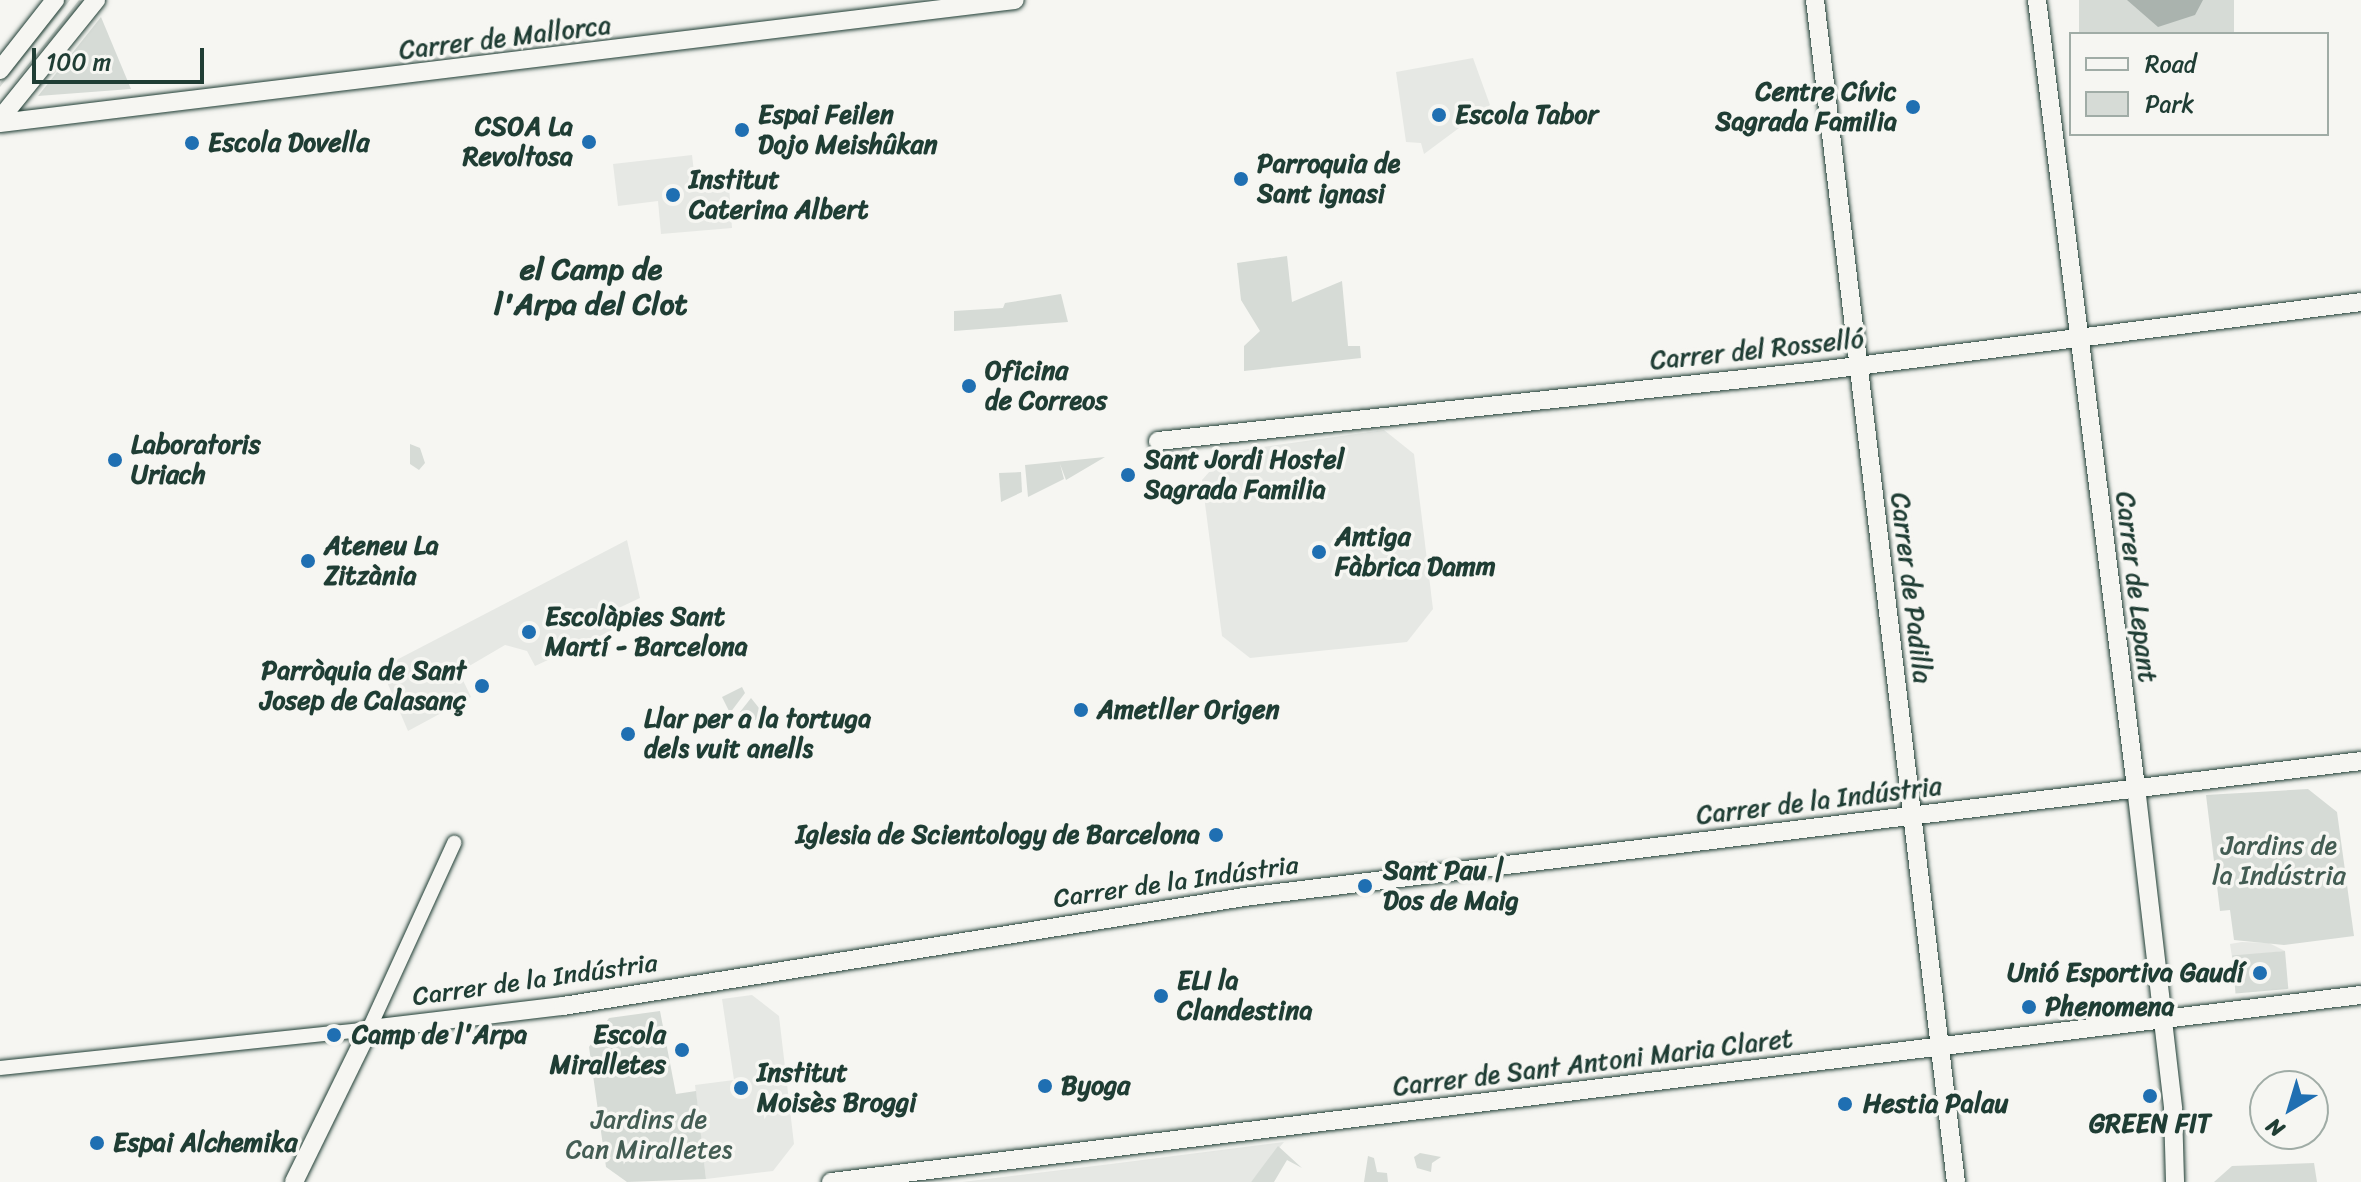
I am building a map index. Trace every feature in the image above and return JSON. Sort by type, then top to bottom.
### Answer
[{"type":"main road","points":[[0,70],[55,0]]},
{"type":"main road","points":[[0,121],[96,0]]},
{"type":"main road","name":"Carrer de Mallorca","points":[[0,121],[1015,0]]},
{"type":"main road","name":"Carrer de Padilla","points":[[1815,0],[1956,1182]]},
{"type":"main road","name":"Carrer de Lepant","points":[[2037,0],[2136,787],[2173,1109],[2175,1182]]},
{"type":"main road","name":"Carrer del Rosselló","points":[[1158,441],[1857,366],[2361,302]]},
{"type":"main road","name":"Carrer de la Indústria","points":[[369,1029],[563,1006],[1244,897],[2361,761]]},
{"type":"main road","name":"Carrer de Sant Antoni Maria Claret","points":[[831,1182],[2361,995]]},
{"type":"main road","points":[[294,1182],[369,1029]]},
{"type":"street","points":[[369,1029],[454,843]]},
{"type":"street","name":"Carrer de la Indústria","points":[[0,1068],[369,1029]]},
{"type":"shaded area","points":[[2127,0],[2203,0],[2195,15],[2158,27]]},
{"type":"shaded area","name":"Escola Tabor","points":[[1473,58],[1490,105],[1424,154],[1421,143],[1406,142],[1396,72]]},
{"type":"shaded area","name":"Institut Caterina Albert","points":[[692,155],[696,189],[729,186],[732,228],[661,234],[658,201],[618,206],[613,164]]},
{"type":"shaded area","name":"Antiga Fàbrica Damm","points":[[1384,430],[1414,454],[1433,609],[1407,642],[1250,658],[1222,636],[1202,480],[1227,452]]},
{"type":"shaded area","name":"Escolàpies Sant Martí - Barcelona","points":[[627,540],[640,598],[608,613],[615,629],[535,666],[527,651],[505,645],[459,672],[471,697],[408,731],[381,668]]},
{"type":"shaded area","points":[[2269,943],[2285,951],[2232,957],[2230,944]]},
{"type":"shaded area","name":"Institut Moisès Broggi","points":[[752,995],[779,1016],[794,1144],[773,1171],[706,1179],[695,1085],[734,1080],[722,999]]},
{"type":"shaded area","points":[[1284,1142],[1251,1182],[962,1182],[1111,1164]]},
{"type":"green space","points":[[65,0],[70,0],[0,87],[0,83]]},
{"type":"green space","points":[[79,0],[83,2],[12,85]]},
{"type":"green space","points":[[2079,0],[2234,0],[2234,32],[2079,32]]},
{"type":"green space","points":[[101,17],[131,89],[38,96]]},
{"type":"green space","points":[[1287,256],[1292,302],[1342,281],[1348,346],[1360,346],[1361,358],[1244,371],[1244,346],[1260,331],[1241,300],[1237,263]]},
{"type":"green space","points":[[1061,294],[1068,322],[954,331],[954,311],[1003,308],[1005,303]]},
{"type":"green space","points":[[410,444],[420,448],[425,463],[419,470],[410,464]]},
{"type":"green space","points":[[1105,457],[1066,480],[1060,464],[1064,479],[1028,497],[1025,465]]},
{"type":"green space","points":[[1021,472],[1022,492],[1001,502],[999,473]]},
{"type":"green space","points":[[742,687],[745,693],[730,713],[722,697]]},
{"type":"green space","points":[[751,698],[767,718],[741,722],[740,712]]},
{"type":"green space","name":"Jardins de la Indústria","points":[[2308,789],[2337,812],[2354,936],[2284,945],[2234,940],[2230,910],[2220,911],[2206,795]]},
{"type":"green space","name":"Unió Esportiva Gaudí","points":[[2285,951],[2288,989],[2236,993],[2232,956]]},
{"type":"green space","name":"Jardins de Can Miralletes","points":[[660,1011],[676,1094],[696,1091],[706,1179],[627,1182],[606,1167],[589,1047],[609,1018]]},
{"type":"green space","points":[[1278,1146],[1302,1168],[1287,1160],[1274,1182],[1251,1182]]},
{"type":"green space","points":[[1420,1153],[1441,1157],[1432,1163],[1431,1172],[1417,1168],[1414,1157]]},
{"type":"green space","points":[[1368,1156],[1374,1158],[1377,1172],[1387,1173],[1388,1182],[1364,1182]]},
{"type":"green space","points":[[2314,1163],[2317,1182],[2214,1182],[2232,1166]]},
{"type":"place","name":"Centre Cívic Sagrada Familia","points":[[1913,107]]},
{"type":"place","name":"Escola Tabor","points":[[1439,115]]},
{"type":"place","name":"Espai Feilen Dojo Meishûkan","points":[[742,130]]},
{"type":"place","name":"CSOA La Revoltosa","points":[[589,142]]},
{"type":"place","name":"Escola Dovella","points":[[192,143]]},
{"type":"place","name":"Parroquia de Sant ignasi","points":[[1241,179]]},
{"type":"place","name":"Institut Caterina Albert","points":[[673,195]]},
{"type":"place","name":"Oficina de Correos","points":[[969,386]]},
{"type":"place","name":"Laboratoris Uriach","points":[[115,460]]},
{"type":"place","name":"Sant Jordi Hostel Sagrada Familia","points":[[1128,475]]},
{"type":"place","name":"Antiga Fàbrica Damm","points":[[1319,552]]},
{"type":"place","name":"Ateneu La Zitzània","points":[[308,561]]},
{"type":"place","name":"Escolàpies Sant Martí - Barcelona","points":[[529,632]]},
{"type":"place","name":"Parròquia de Sant Josep de Calasanç","points":[[482,686]]},
{"type":"place","name":"Ametller Origen","points":[[1081,710]]},
{"type":"place","name":"Llar per a la tortuga dels vuit anells","points":[[628,734]]},
{"type":"place","name":"Iglesia de Scientology de Barcelona","points":[[1216,835]]},
{"type":"place","name":"Sant Pau | Dos de Maig","points":[[1365,886]]},
{"type":"place","name":"Unió Esportiva Gaudí","points":[[2260,973]]},
{"type":"place","name":"ELI la Clandestina","points":[[1161,996]]},
{"type":"place","name":"Phenomena","points":[[2029,1007]]},
{"type":"place","name":"Camp de l'Arpa","points":[[334,1035]]},
{"type":"place","name":"Escola Miralletes","points":[[682,1050]]},
{"type":"place","name":"Byoga","points":[[1045,1086]]},
{"type":"place","name":"Institut Moisès Broggi","points":[[741,1088]]},
{"type":"place","name":"GREEN FIT","points":[[2150,1096]]},
{"type":"place","name":"Hestia Palau","points":[[1845,1104]]},
{"type":"place","name":"Espai Alchemika","points":[[97,1143]]},
{"type":"district","name":"el Camp de l'Arpa del Clot","points":[[591,286]]}]
